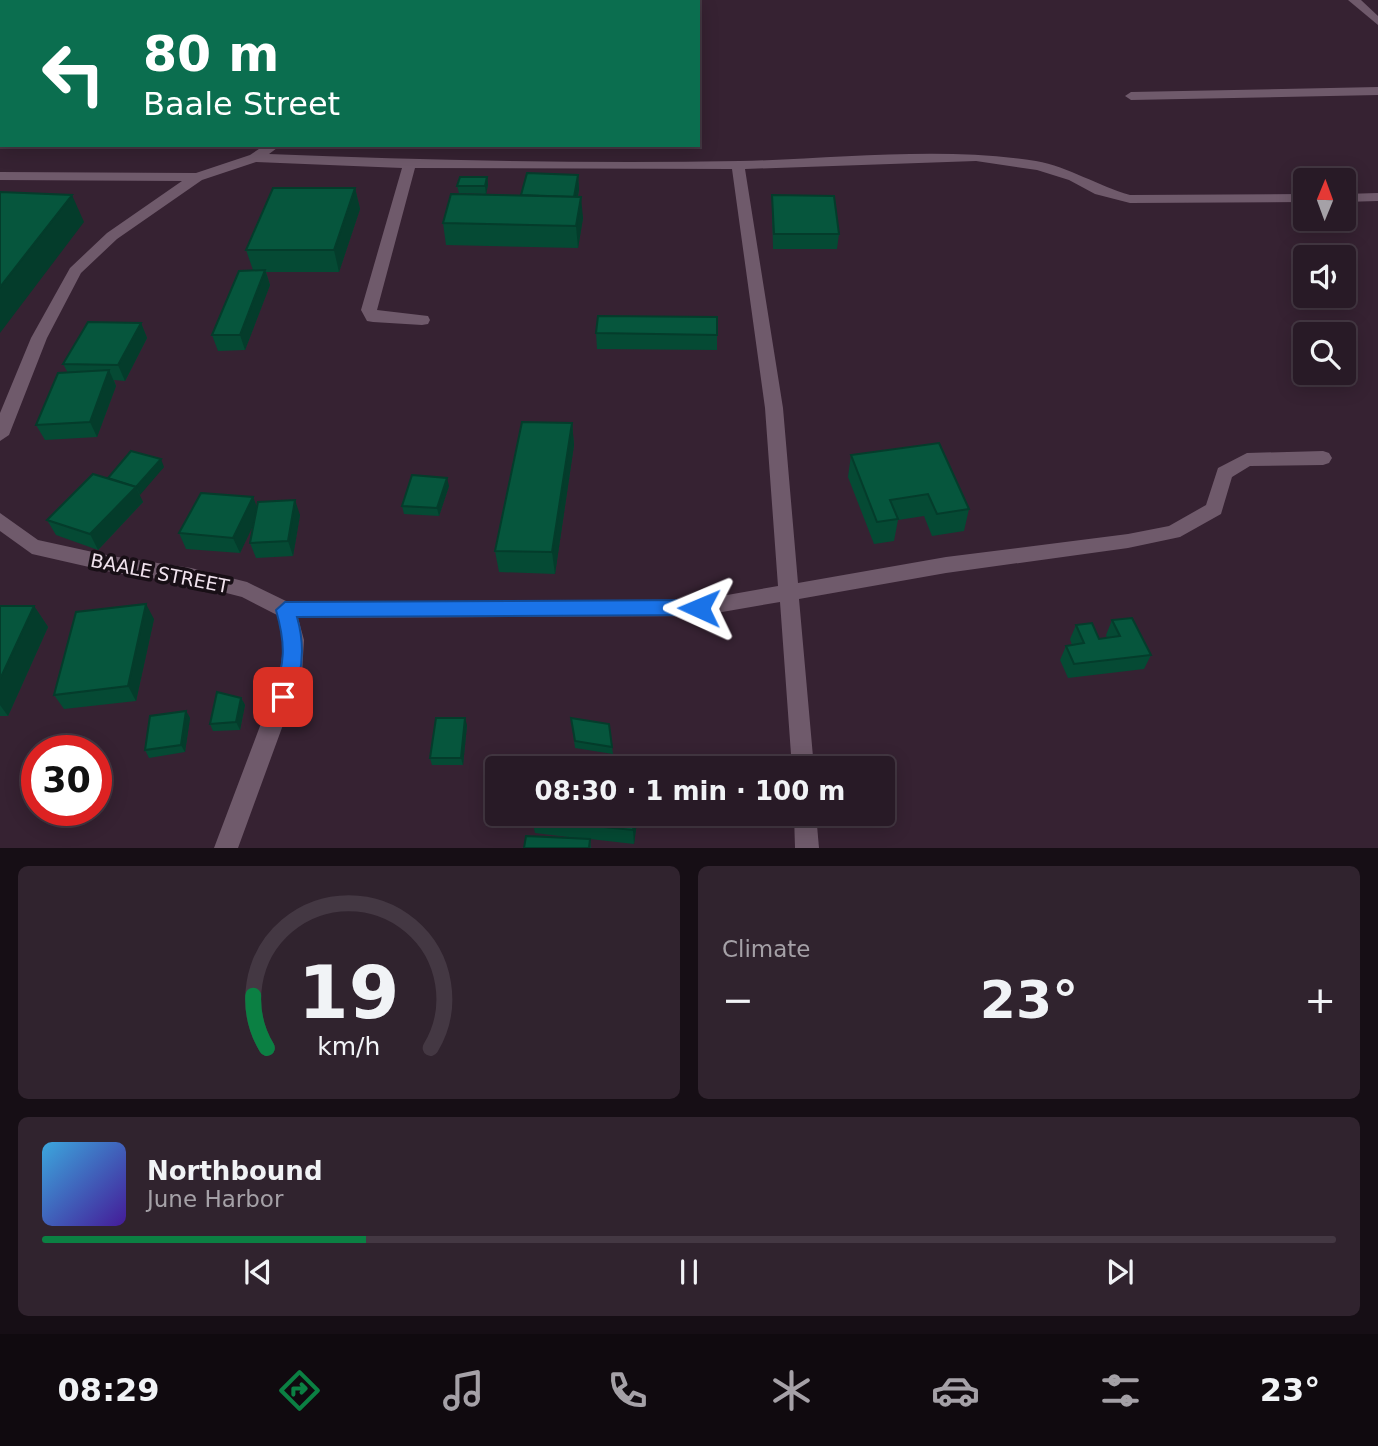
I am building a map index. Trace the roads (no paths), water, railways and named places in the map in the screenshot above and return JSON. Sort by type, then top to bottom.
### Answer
[{"type":"street","points":[[1354,0],[1378,22]]},
{"type":"street","points":[[1131,96],[1378,91]]},
{"type":"street","points":[[0,435],[39,338],[75,271],[112,236],[197,177],[255,158],[271,147]]},
{"type":"street","points":[[255,158],[410,163],[738,165],[976,157],[1039,166],[1074,177],[1100,191],[1130,199],[1293,198]]},
{"type":"street","points":[[410,163],[369,310],[373,317],[422,320]]},
{"type":"street","points":[[738,165],[768,356],[802,756]]},
{"type":"street","points":[[0,176],[197,177]]},
{"type":"street","points":[[1356,198],[1378,197]]},
{"type":"street","points":[[226,848],[291,673],[294,640],[285,610],[699,608],[946,565],[1173,532],[1214,509],[1224,473],[1247,460],[1323,458]]},
{"type":"street","name":"BAALE STREET","points":[[0,520],[32,547],[225,584],[247,590],[285,610]]},
{"type":"street","points":[[806,826],[807,848]]}]
